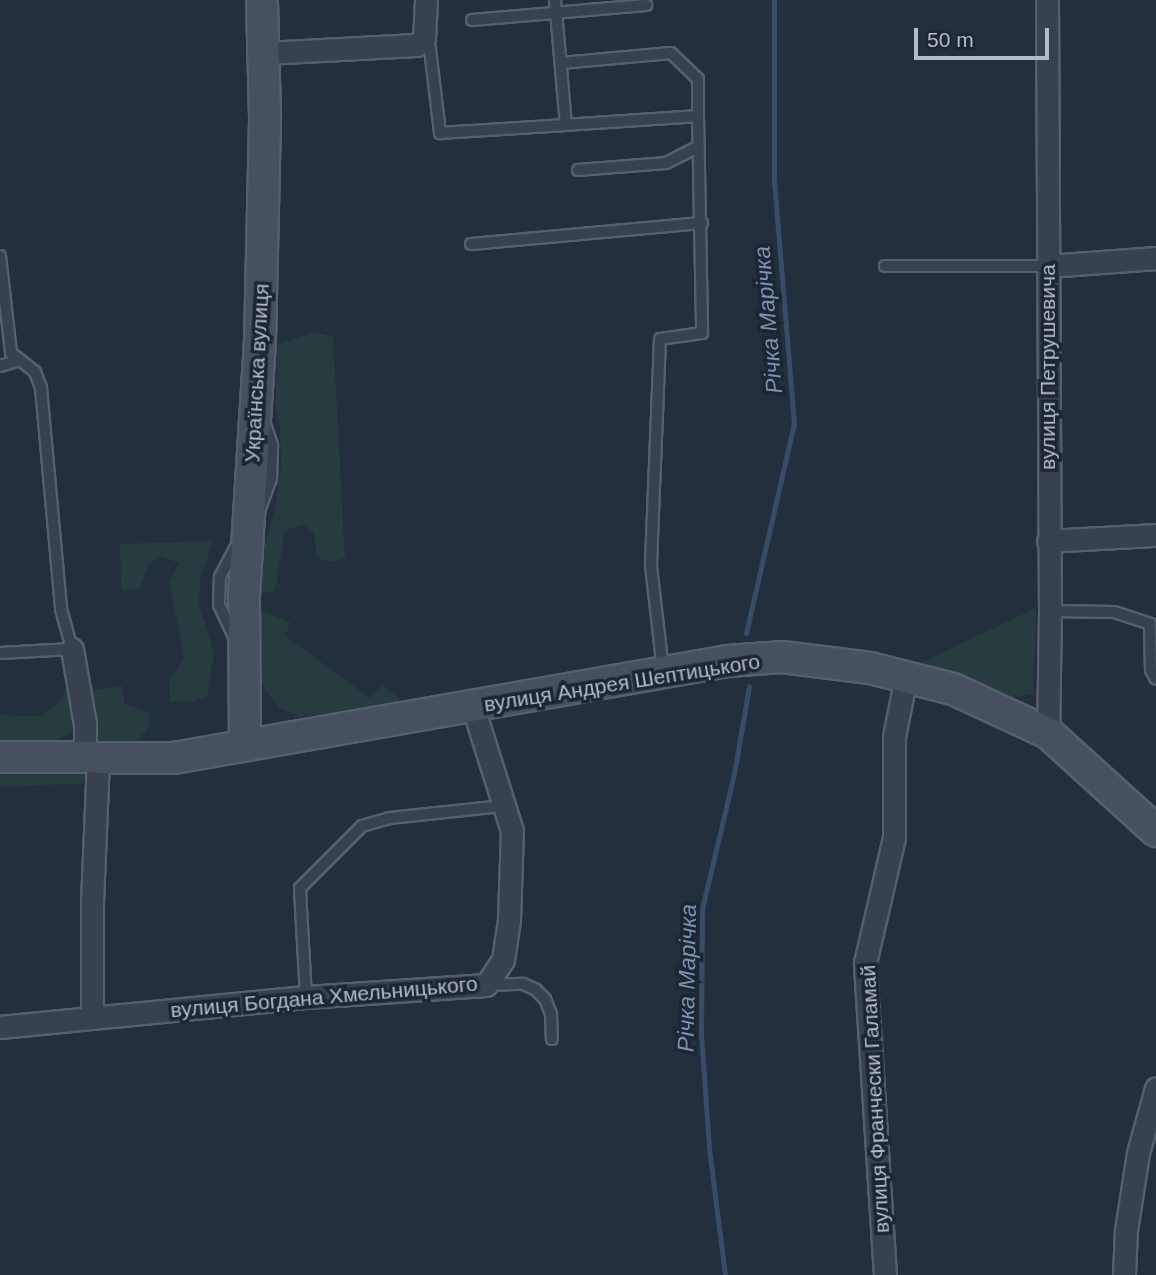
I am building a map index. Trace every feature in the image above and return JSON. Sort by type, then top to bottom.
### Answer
[{"type":"street","name":"Українська вулиця","points":[[245,745],[243,650],[256,407],[265,53],[262,0]]},
{"type":"street","points":[[265,53],[415,45],[424,39],[426,0]]},
{"type":"street","name":"вулиця Петрушевича","points":[[1047,0],[1050,611],[1048,733]]},
{"type":"street","points":[[1048,266],[1156,258]]},
{"type":"street","points":[[1048,541],[1156,535]]},
{"type":"street","points":[[72,649],[91,758],[93,1017]]},
{"type":"street","name":"вулиця Андрея Шептицького","points":[[0,757],[174,758],[728,661],[782,657],[831,661],[906,676],[953,689],[1048,733],[1156,831]]},
{"type":"street","name":"вулиця Франчески Галамай","points":[[885,1275],[865,963],[894,837],[894,737],[906,676]]},
{"type":"street","name":"вулиця Богдана Хмельницького","points":[[0,1027],[306,997],[486,985],[503,960],[509,920],[512,831],[473,707]]},
{"type":"street","points":[[1124,1275],[1126,1230],[1138,1153],[1156,1088]]},
{"type":"lane","points":[[472,20],[556,6],[646,5]]},
{"type":"lane","points":[[556,6],[566,125]]},
{"type":"lane","points":[[424,39],[430,49],[440,133],[698,116]]},
{"type":"lane","points":[[561,63],[671,53],[698,79],[702,333],[660,339],[651,566],[663,674]]},
{"type":"lane","points":[[578,170],[666,163],[699,146]]},
{"type":"lane","points":[[471,244],[702,223]]},
{"type":"lane","points":[[0,257],[11,353],[34,372],[41,388],[61,609],[72,649],[0,653]]},
{"type":"lane","points":[[885,265],[1048,266]]},
{"type":"lane","points":[[0,366],[20,360]]},
{"type":"lane","points":[[1050,611],[1114,612],[1150,624],[1151,670],[1156,679]]},
{"type":"lane","points":[[306,997],[300,888],[362,826],[390,818],[503,806]]},
{"type":"lane","points":[[486,985],[523,984],[535,989],[545,999],[551,1014],[552,1040]]},
{"type":"green space","points":[[315,332],[333,337],[345,558],[330,562],[316,557],[315,535],[304,524],[285,530],[275,591],[260,593],[262,553],[274,514],[281,466],[280,429],[275,406],[278,344]]},
{"type":"green space","points":[[213,541],[200,581],[199,604],[214,652],[207,697],[192,702],[170,701],[169,682],[184,658],[169,583],[179,563],[161,556],[148,565],[140,589],[121,590],[120,544]]},
{"type":"green space","points":[[1036,608],[1033,694],[1007,698],[916,665]]},
{"type":"green space","points":[[259,610],[290,622],[285,636],[370,698],[383,685],[404,703],[299,717],[279,707],[265,690],[256,669]]},
{"type":"green space","points":[[87,665],[94,690],[122,686],[125,704],[151,713],[149,727],[130,749],[95,750],[90,734],[73,732],[42,748],[0,747],[0,715],[41,716],[58,703],[71,680]]},
{"type":"green space","points":[[0,771],[90,771],[91,783],[0,787]]},
{"type":"waterway","name":"Річка Марічка","points":[[746,633],[794,424],[774,183],[774,0]]},
{"type":"waterway","name":"Річка Марічка","points":[[725,1275],[709,1148],[701,1034],[702,909],[734,774],[749,686]]}]
